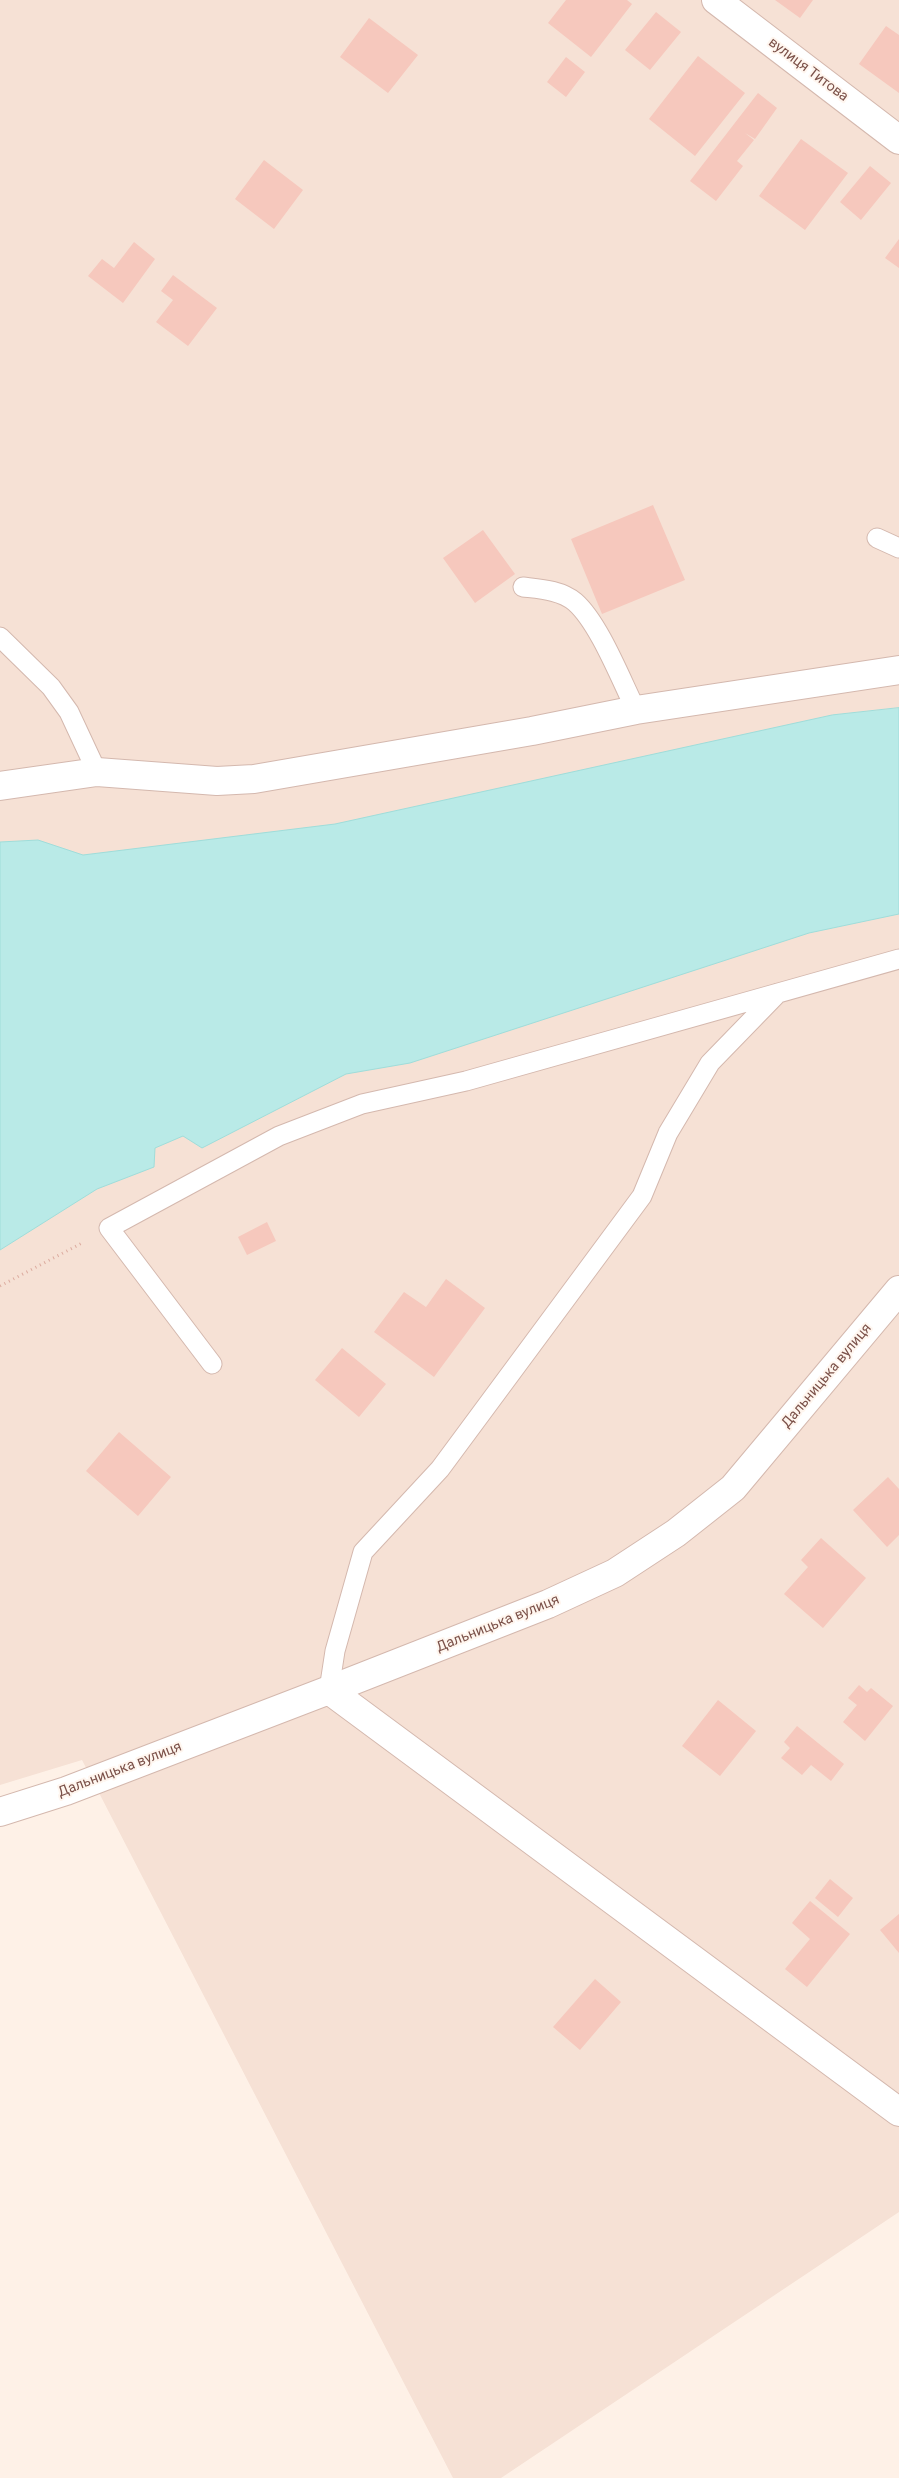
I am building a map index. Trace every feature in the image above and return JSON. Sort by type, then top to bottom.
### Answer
[{"type":"street","name":"вулиця Титова","points":[[716,0],[899,140]]},
{"type":"street","points":[[0,786],[97,772],[217,781],[254,779],[532,731],[636,710],[899,670]]},
{"type":"street","name":"Дальницька вулиця","points":[[0,1812],[66,1791],[330,1690],[548,1604],[615,1573],[676,1533],[733,1488],[899,1290]]},
{"type":"street","points":[[330,1690],[899,2112]]},
{"type":"lane","points":[[877,538],[899,548]]},
{"type":"lane","points":[[523,587],[551,590],[574,601],[592,623],[636,710]]},
{"type":"lane","points":[[0,637],[51,687],[69,712],[97,772]]},
{"type":"lane","points":[[212,1364],[109,1228],[279,1136],[362,1104],[466,1080],[899,959]]},
{"type":"lane","points":[[330,1690],[335,1651],[364,1552],[440,1469],[642,1196],[668,1133],[710,1063],[779,992]]},
{"type":"path","points":[[0,1286],[109,1228]]},
{"type":"shaded area","points":[[0,0],[899,0],[899,2212],[501,2478],[453,2478],[82,1760],[0,1785]]},
{"type":"water","points":[[899,708],[899,914],[809,933],[410,1063],[346,1074],[202,1148],[183,1136],[155,1148],[154,1167],[97,1189],[0,1250],[0,842],[38,840],[83,855],[335,824],[832,715]]},
{"type":"building","points":[[566,0],[627,0],[632,4],[591,57],[548,23]]},
{"type":"building","points":[[775,0],[813,0],[800,18]]},
{"type":"building","points":[[656,12],[681,32],[650,70],[625,50]]},
{"type":"building","points":[[369,18],[418,55],[388,93],[340,57]]},
{"type":"building","points":[[886,26],[899,35],[899,93],[859,64]]},
{"type":"building","points":[[698,56],[745,93],[695,156],[649,119]]},
{"type":"building","points":[[566,57],[585,72],[566,97],[547,82]]},
{"type":"building","points":[[758,93],[777,108],[755,139],[745,133],[754,140],[737,161],[743,166],[716,201],[690,181]]},
{"type":"building","points":[[801,139],[848,173],[805,230],[759,196]]},
{"type":"building","points":[[264,160],[303,190],[274,229],[235,199]]},
{"type":"building","points":[[870,166],[891,183],[861,220],[840,202]]},
{"type":"building","points":[[899,239],[899,268],[885,258]]},
{"type":"building","points":[[134,242],[155,259],[123,303],[88,276],[102,259],[114,268]]},
{"type":"building","points":[[173,275],[217,308],[188,346],[156,322],[173,300],[161,291]]},
{"type":"building","points":[[653,505],[685,580],[602,614],[571,539]]},
{"type":"building","points":[[483,530],[515,574],[475,603],[443,558]]},
{"type":"building","points":[[267,1222],[276,1241],[247,1255],[238,1237]]},
{"type":"building","points":[[446,1279],[485,1308],[434,1377],[374,1332],[404,1292],[426,1307]]},
{"type":"building","points":[[342,1348],[386,1384],[359,1417],[315,1380]]},
{"type":"building","points":[[119,1432],[171,1477],[138,1516],[86,1471]]},
{"type":"building","points":[[888,1477],[899,1489],[899,1535],[887,1547],[853,1510]]},
{"type":"building","points":[[821,1538],[866,1578],[823,1628],[784,1594],[808,1567],[801,1560]]},
{"type":"building","points":[[859,1685],[867,1692],[871,1688],[893,1706],[865,1741],[843,1722],[857,1705],[848,1698]]},
{"type":"building","points":[[718,1700],[756,1731],[720,1776],[682,1746]]},
{"type":"building","points":[[797,1726],[844,1764],[831,1781],[811,1765],[802,1775],[781,1758],[790,1748],[784,1742]]},
{"type":"building","points":[[830,1879],[853,1898],[838,1917],[815,1898]]},
{"type":"building","points":[[810,1901],[850,1934],[807,1987],[785,1969],[810,1939],[792,1923]]},
{"type":"building","points":[[899,1914],[899,1953],[880,1930]]},
{"type":"building","points":[[595,1979],[621,2002],[580,2050],[553,2027]]}]
